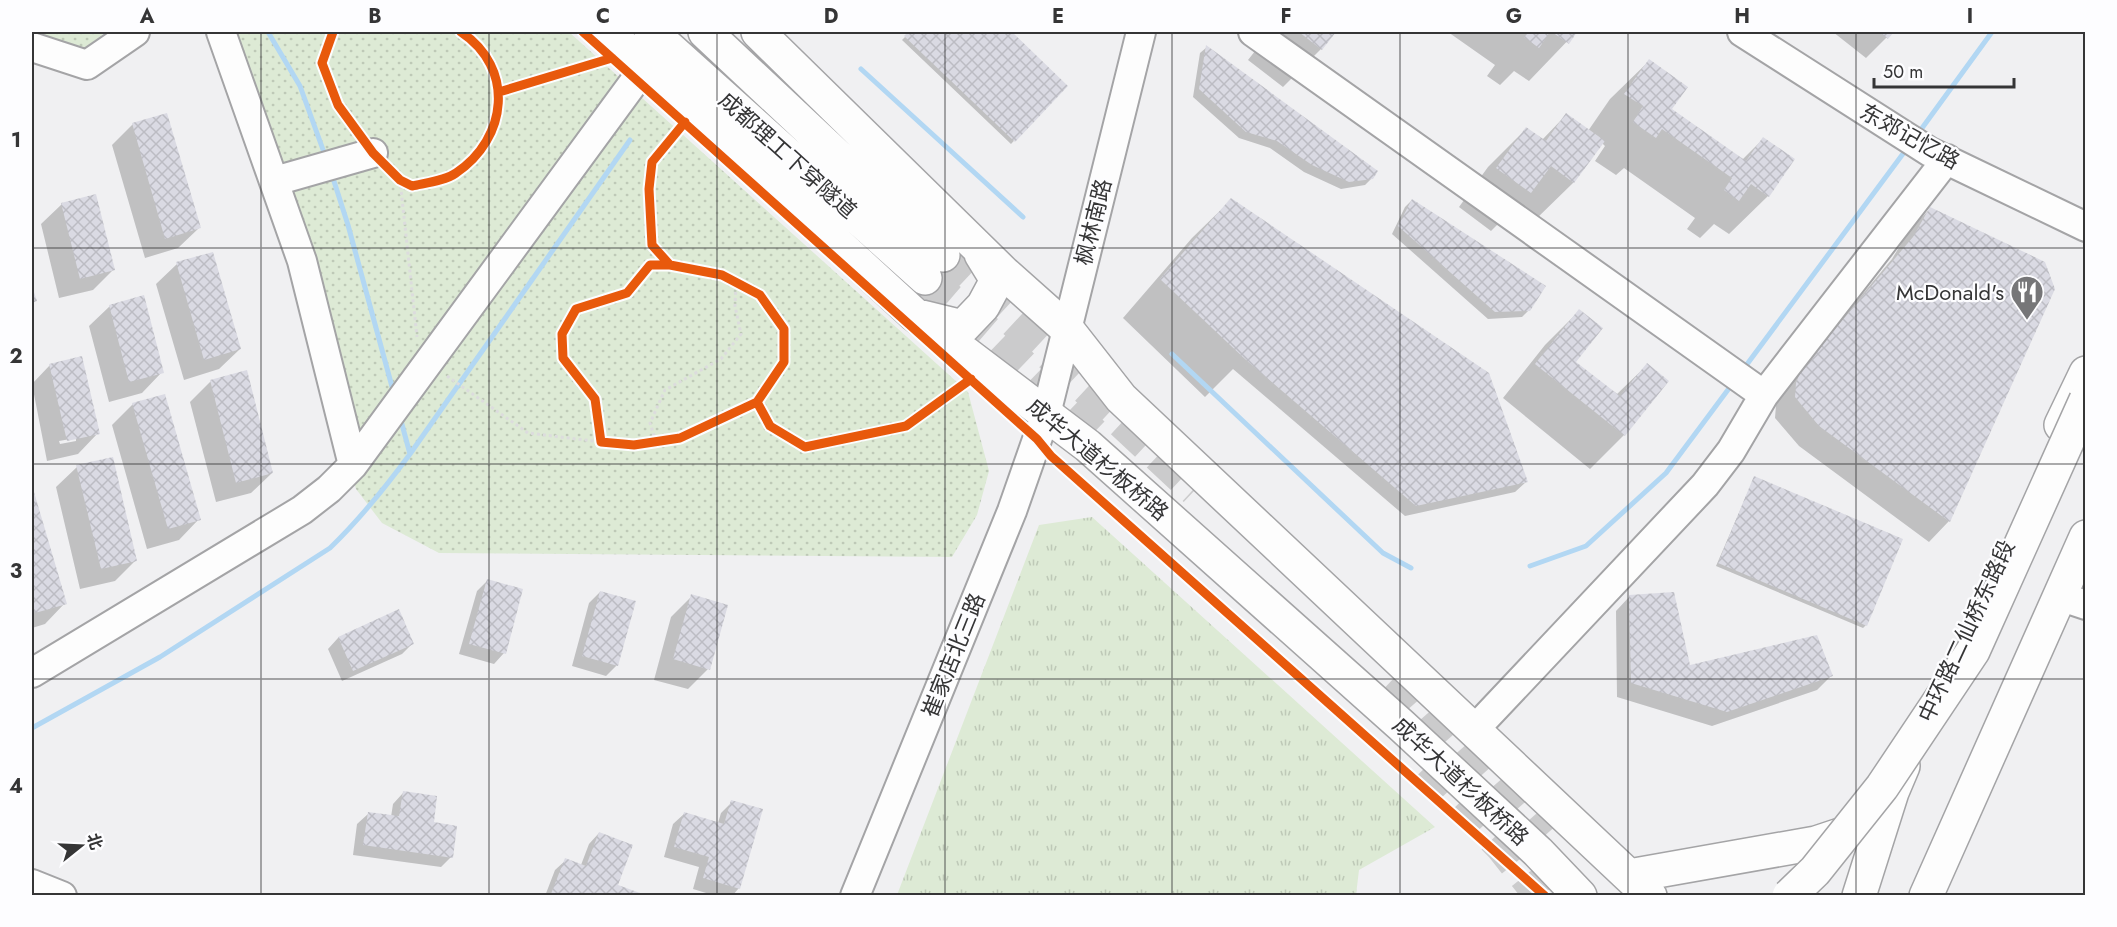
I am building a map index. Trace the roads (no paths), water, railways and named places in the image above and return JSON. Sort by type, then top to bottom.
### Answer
[{"type":"main road","name":"成华大道杉板桥路","points":[[607,32],[915,315],[1088,446],[1401,725],[1538,852],[1580,896]]},
{"type":"main road","name":"成都理工下穿隧道","points":[[651,32],[934,266],[705,32]]},
{"type":"main road","name":"成华大道杉板桥路","points":[[758,32],[976,245],[1067,329],[1121,398],[1640,886]]},
{"type":"main road","points":[[915,315],[963,327],[983,306],[997,280],[976,245]]},
{"type":"main road","name":"中环路二仙桥东路段","points":[[1859,896],[1892,792],[2085,373]]},
{"type":"main road","points":[[1789,896],[1815,871],[1882,787],[1973,651],[2085,400]]},
{"type":"main road","points":[[1822,896],[1910,784],[1966,698],[2034,572],[2085,454]]},
{"type":"main road","points":[[1926,896],[2072,601],[2085,537]]},
{"type":"main road","points":[[1640,886],[1856,832],[1892,792]]},
{"type":"street","points":[[32,46],[87,65],[135,32]]},
{"type":"street","points":[[221,32],[285,179],[302,261],[353,465]]},
{"type":"street","name":"枫林南路","points":[[1046,414],[1142,32]]},
{"type":"street","points":[[1253,32],[1755,389]]},
{"type":"street","name":"东郊记忆路","points":[[1742,32],[1881,123],[1938,155],[2085,227]]},
{"type":"street","points":[[32,673],[302,510],[329,489],[353,465],[410,386],[440,364],[645,67]]},
{"type":"street","points":[[285,179],[373,153]]},
{"type":"street","points":[[1474,730],[1705,485],[1731,451],[1755,389],[1938,155]]},
{"type":"street","name":"崔家店北三路","points":[[855,896],[1012,511],[1046,414]]},
{"type":"street","points":[[32,884],[62,896]]},
{"type":"waterway","points":[[268,32],[300,86],[326,158]]},
{"type":"waterway","points":[[1917,135],[1992,32]]},
{"type":"waterway","points":[[861,69],[1023,217]]},
{"type":"waterway","points":[[32,728],[160,657],[330,548],[372,503],[410,454],[630,140]]},
{"type":"waterway","points":[[1742,371],[1908,147]]},
{"type":"waterway","points":[[332,175],[394,394]]},
{"type":"waterway","points":[[1172,354],[1383,553],[1411,568]]},
{"type":"waterway","points":[[1530,566],[1586,546],[1666,473],[1733,383]]},
{"type":"waterway","points":[[400,417],[410,454]]},
{"type":"tunnel","points":[[943,255],[1195,490]]},
{"type":"tunnel","points":[[925,278],[989,333],[1104,444]]},
{"type":"tunnel","points":[[1395,677],[1418,699],[1541,839]]},
{"type":"tunnel","points":[[1426,767],[1502,847],[1541,896]]},
{"type":"place","name":"McDonald's","points":[[2027,321]]}]
